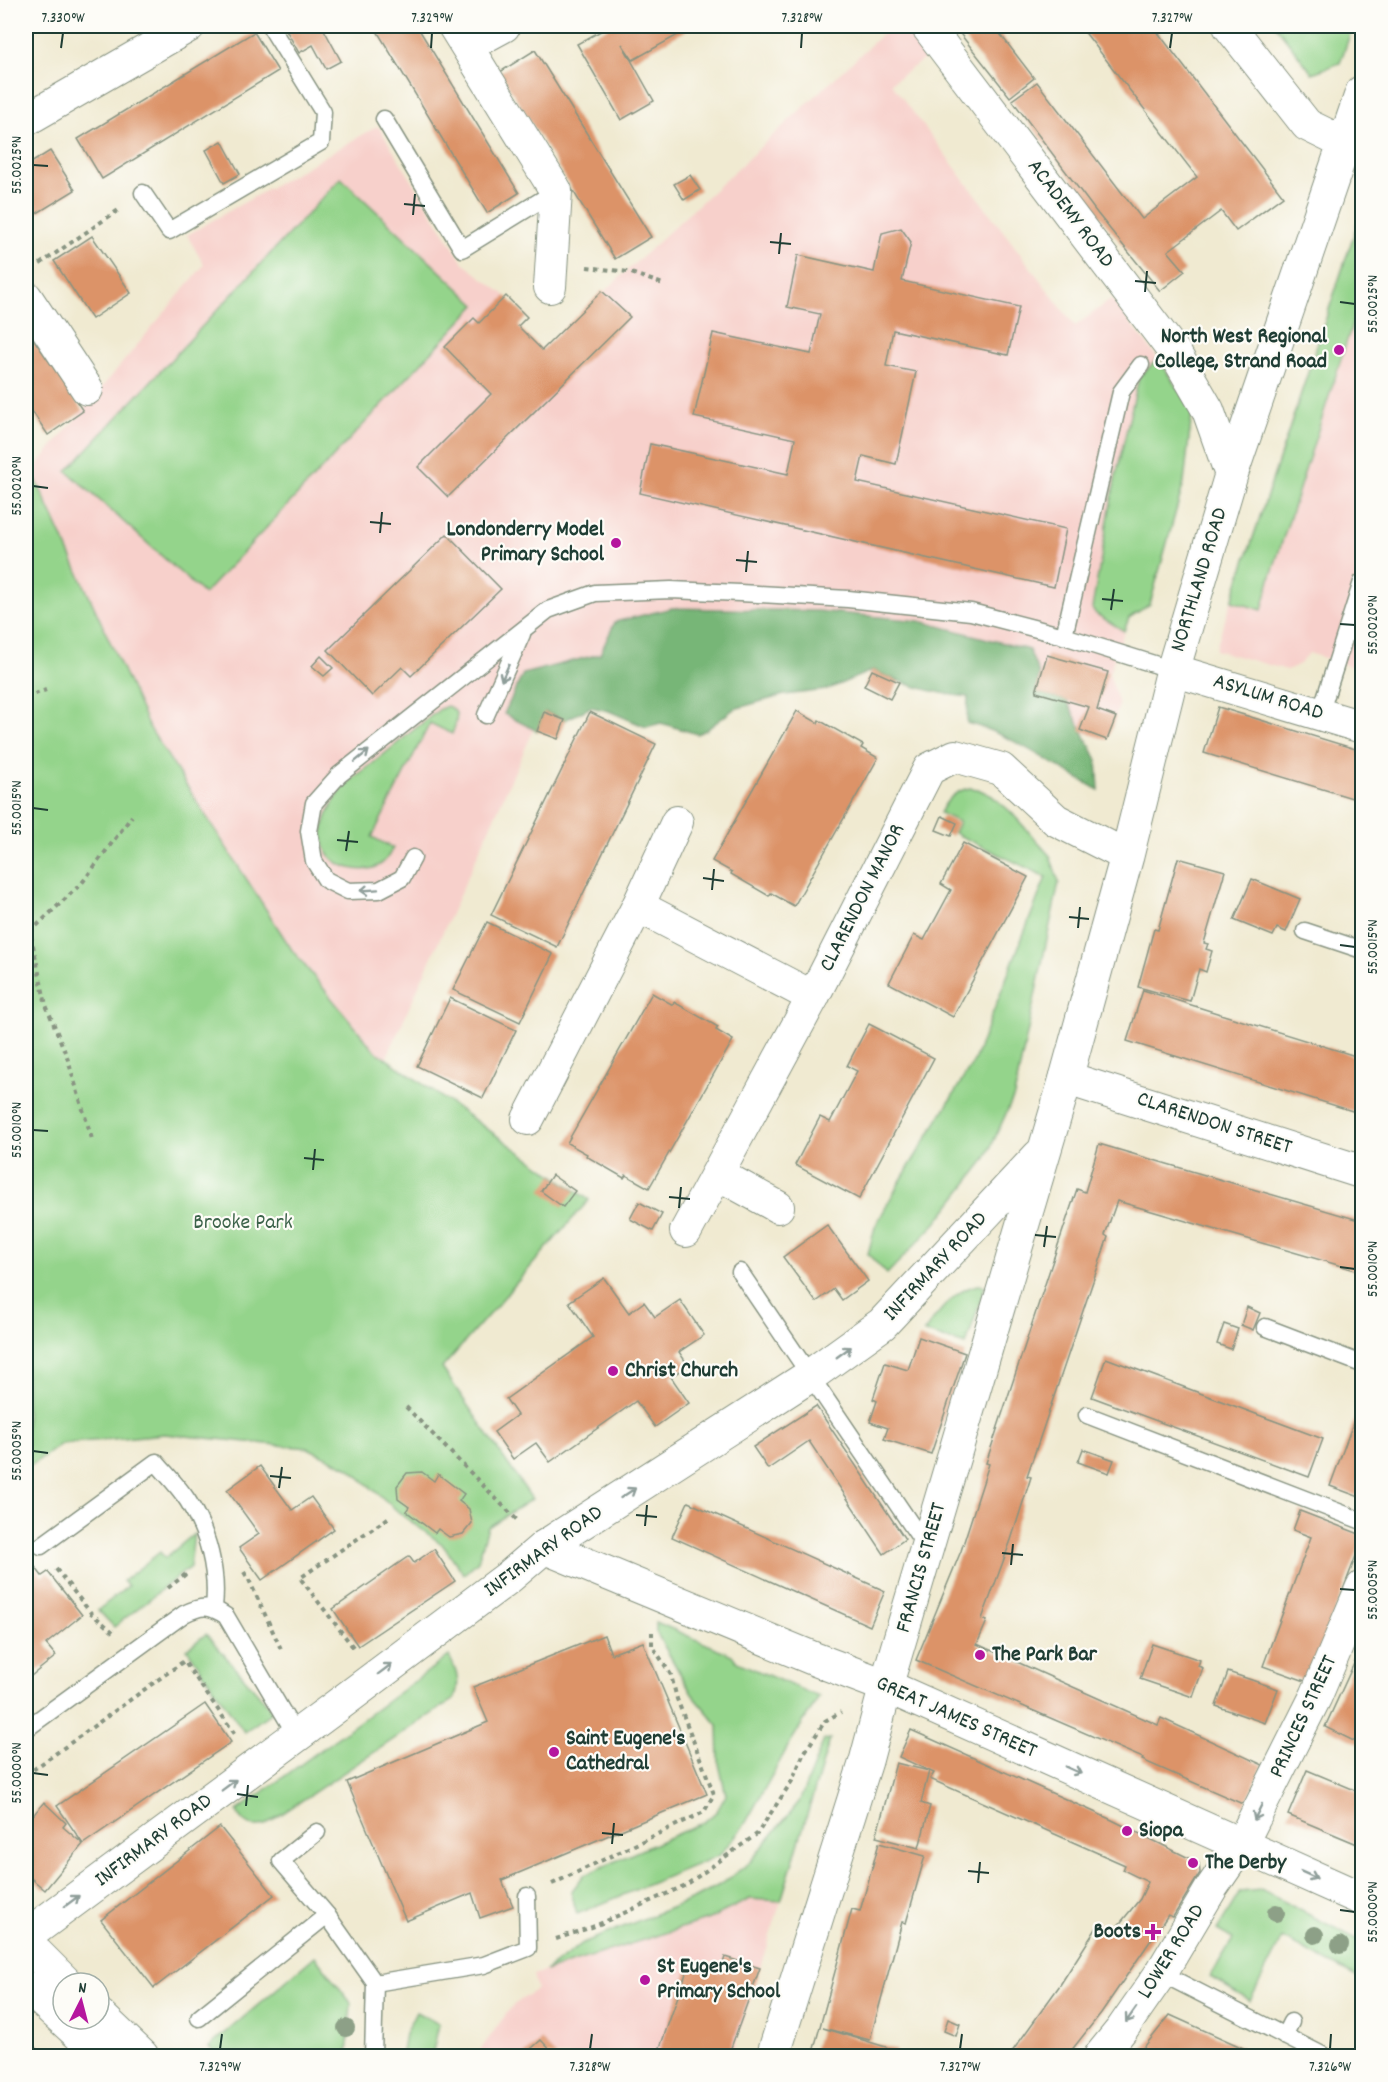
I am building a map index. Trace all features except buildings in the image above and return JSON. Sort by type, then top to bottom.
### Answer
[{"type":"main road","name":"NORTHLAND ROAD","points":[[1066,1078],[1173,670],[1231,475],[1362,92]]},
{"type":"main road","name":"FRANCIS STREET","points":[[773,2056],[866,1761],[886,1686],[1066,1078]]},
{"type":"main road","name":"CLARENDON STREET","points":[[1066,1078],[1362,1172]]},
{"type":"main road","name":"INFIRMARY ROAD","points":[[26,1936],[509,1576],[544,1547],[811,1376],[882,1324],[1045,1150]]},
{"type":"main road","name":"GREAT JAMES STREET","points":[[544,1547],[817,1660],[886,1686],[1362,1899]]},
{"type":"main road","points":[[26,1942],[54,1971]]},
{"type":"main road","points":[[26,1988],[30,1989],[103,2056]]},
{"type":"main road","points":[[111,2026],[142,2056]]},
{"type":"street","points":[[26,120],[189,26]]},
{"type":"street","points":[[504,26],[461,36],[556,191],[550,275]]},
{"type":"street","name":"ACADEMY ROAD","points":[[927,26],[1174,353],[1208,410],[1231,475]]},
{"type":"street","points":[[1229,26],[1307,125],[1346,144]]},
{"type":"street","points":[[26,297],[87,389]]},
{"type":"street","name":"ASYLUM ROAD","points":[[1173,670],[1362,727]]},
{"type":"street","name":"CLARENDON MANOR","points":[[686,1231],[813,997],[929,769],[955,756],[1001,769],[1056,820],[1126,856]]},
{"type":"street","points":[[528,1119],[638,906],[677,822]]},
{"type":"street","points":[[638,906],[813,997]]},
{"type":"street","points":[[718,1174],[778,1207]]},
{"type":"street","name":"PRINCES STREET","points":[[1241,1845],[1316,1696],[1362,1587]]},
{"type":"street","name":"LOWER ROAD","points":[[1100,2056],[1161,1972],[1212,1887],[1241,1845]]},
{"type":"lane","points":[[143,193],[169,231],[321,142],[323,112],[270,26]]},
{"type":"lane","points":[[384,119],[462,249],[556,191]]},
{"type":"lane","points":[[1064,636],[1121,392],[1141,365]]},
{"type":"lane","points":[[1320,714],[1362,582]]},
{"type":"lane","points":[[413,858],[402,878],[379,890],[348,891],[326,880],[314,861],[309,831],[314,803],[339,775],[548,610],[595,593],[671,590],[848,599],[971,612],[1064,636],[1173,670]]},
{"type":"lane","points":[[486,715],[523,630]]},
{"type":"lane","points":[[1305,931],[1362,950]]},
{"type":"lane","points":[[740,1272],[928,1549]]},
{"type":"lane","points":[[1265,1327],[1362,1364]]},
{"type":"lane","points":[[1087,1415],[1362,1521]]},
{"type":"lane","points":[[41,1546],[156,1462],[188,1500],[205,1532],[216,1592],[214,1607]]},
{"type":"lane","points":[[26,1729],[184,1614],[197,1608],[214,1607],[226,1616],[296,1735]]},
{"type":"lane","points":[[316,1832],[281,1861],[327,1915],[375,1983],[373,2056]]},
{"type":"lane","points":[[375,1983],[484,1965],[528,1948],[527,1896]]},
{"type":"lane","points":[[199,2018],[327,1915]]},
{"type":"lane","points":[[1161,1972],[1287,2029],[1324,2056]]},
{"type":"path","points":[[35,267],[143,193]]},
{"type":"path","points":[[550,275],[628,272],[663,284]]},
{"type":"path","points":[[26,697],[46,690]]},
{"type":"path","points":[[92,1139],[67,1057],[46,1005],[28,930],[82,883],[132,816]]},
{"type":"path","points":[[406,1407],[544,1547]]},
{"type":"path","points":[[375,1676],[300,1578],[388,1518]]},
{"type":"path","points":[[527,1896],[704,1812],[714,1794],[677,1699],[671,1675],[652,1645],[650,1591]]},
{"type":"path","points":[[26,1775],[184,1661],[256,1764]]},
{"type":"path","points":[[528,1948],[595,1926],[686,1885],[720,1862],[757,1834],[792,1781],[803,1755],[825,1721],[886,1686]]},
{"type":"shaded area","name":"Londonderry Model Primary School","points":[[891,26],[903,26],[927,57],[891,83],[1075,326],[1112,299],[1153,352],[1185,399],[1184,482],[1150,604],[1129,618],[1109,673],[1119,705],[1107,740],[816,642],[545,704],[386,1059],[374,1050],[292,950],[149,727],[32,471],[204,265],[187,235],[378,126],[463,263],[506,296],[518,326],[542,350],[602,291],[604,292]]},
{"type":"shaded area","name":"North West Regional College, Strand Road","points":[[1362,207],[1362,670],[1309,653],[1300,664],[1287,670],[1215,650]]},
{"type":"shaded area","name":"St Eugene's Primary School","points":[[750,1899],[781,1901],[732,2056],[476,2056],[512,2006],[537,1989],[533,1975],[709,1919]]},
{"type":"green space","points":[[1276,26],[1353,26],[1340,63],[1312,73]]},
{"type":"green space","points":[[341,178],[476,305],[204,594],[67,471]]},
{"type":"green space","points":[[1358,222],[1362,223],[1362,294],[1262,610],[1232,601]]},
{"type":"green space","points":[[1158,359],[1192,413],[1184,482],[1150,604],[1129,618],[1124,631],[1096,614],[1092,608],[1116,475],[1139,377]]},
{"type":"green space","name":"Brooke Park","points":[[26,461],[149,727],[292,950],[374,1050],[589,1200],[442,1368],[532,1499],[488,1527],[478,1561],[464,1574],[442,1544],[403,1516],[349,1468],[308,1448],[164,1434],[61,1444],[26,1469]]},
{"type":"green space","points":[[672,608],[818,611],[920,621],[1029,650],[1039,674],[1036,692],[1067,701],[1097,760],[1099,790],[1019,744],[967,723],[968,697],[919,688],[873,670],[826,690],[784,695],[734,709],[697,734],[661,723],[646,727],[609,711],[591,707],[565,720],[545,712],[537,731],[504,714],[523,674],[600,654],[615,622]]},
{"type":"green space","points":[[447,706],[452,708],[456,714],[452,734],[430,723],[372,837],[393,848],[387,858],[378,866],[364,869],[349,868],[335,861],[326,850],[323,834],[330,808],[339,793],[354,778],[440,709]]},
{"type":"green space","points":[[970,788],[992,796],[1011,812],[1050,856],[1059,882],[1014,1096],[985,1160],[936,1223],[887,1274],[868,1254],[875,1227],[974,1061],[1046,877],[954,833],[959,822],[940,813],[952,796]]},
{"type":"green space","points":[[977,1285],[985,1286],[966,1345],[924,1332],[953,1297]]},
{"type":"green space","points":[[194,1534],[190,1567],[114,1627],[98,1610],[128,1586],[123,1581],[160,1552],[165,1558]]},
{"type":"green space","points":[[656,1622],[732,1655],[737,1662],[819,1697],[790,1743],[745,1824],[720,1855],[577,1914],[571,1892],[584,1875],[704,1822],[717,1811],[726,1795],[719,1764],[718,1725],[692,1694],[656,1632]]},
{"type":"green space","points":[[206,1634],[273,1711],[244,1732],[187,1649]]},
{"type":"green space","points":[[449,1656],[457,1677],[454,1699],[265,1825],[252,1825],[242,1819],[237,1811]]},
{"type":"green space","points":[[830,1739],[781,1901],[750,1899],[709,1919],[545,1971],[583,1943],[693,1899],[723,1883],[750,1862],[799,1802],[824,1740]]},
{"type":"green space","points":[[1261,1890],[1362,1942],[1362,1980],[1282,1938],[1250,2001],[1210,1977],[1233,1939],[1217,1930],[1240,1892]]},
{"type":"green space","points":[[315,1956],[351,2003],[347,2056],[218,2056],[209,2047]]},
{"type":"green space","points":[[416,2012],[439,2024],[432,2056],[401,2056],[405,2034]]},
{"type":"place","name":"North West Regional College, Strand Road","points":[[1339,350]]},
{"type":"place","name":"Londonderry Model Primary School","points":[[616,543]]},
{"type":"place","name":"Christ Church","points":[[613,1371]]},
{"type":"place","name":"The Park Bar","points":[[980,1655]]},
{"type":"place","name":"Saint Eugene's Cathedral","points":[[554,1752]]},
{"type":"place","name":"Siopa","points":[[1127,1831]]},
{"type":"place","name":"The Derby","points":[[1193,1863]]},
{"type":"place","name":"Boots","points":[[1153,1932]]},
{"type":"place","name":"St Eugene's Primary School","points":[[645,1980]]}]
